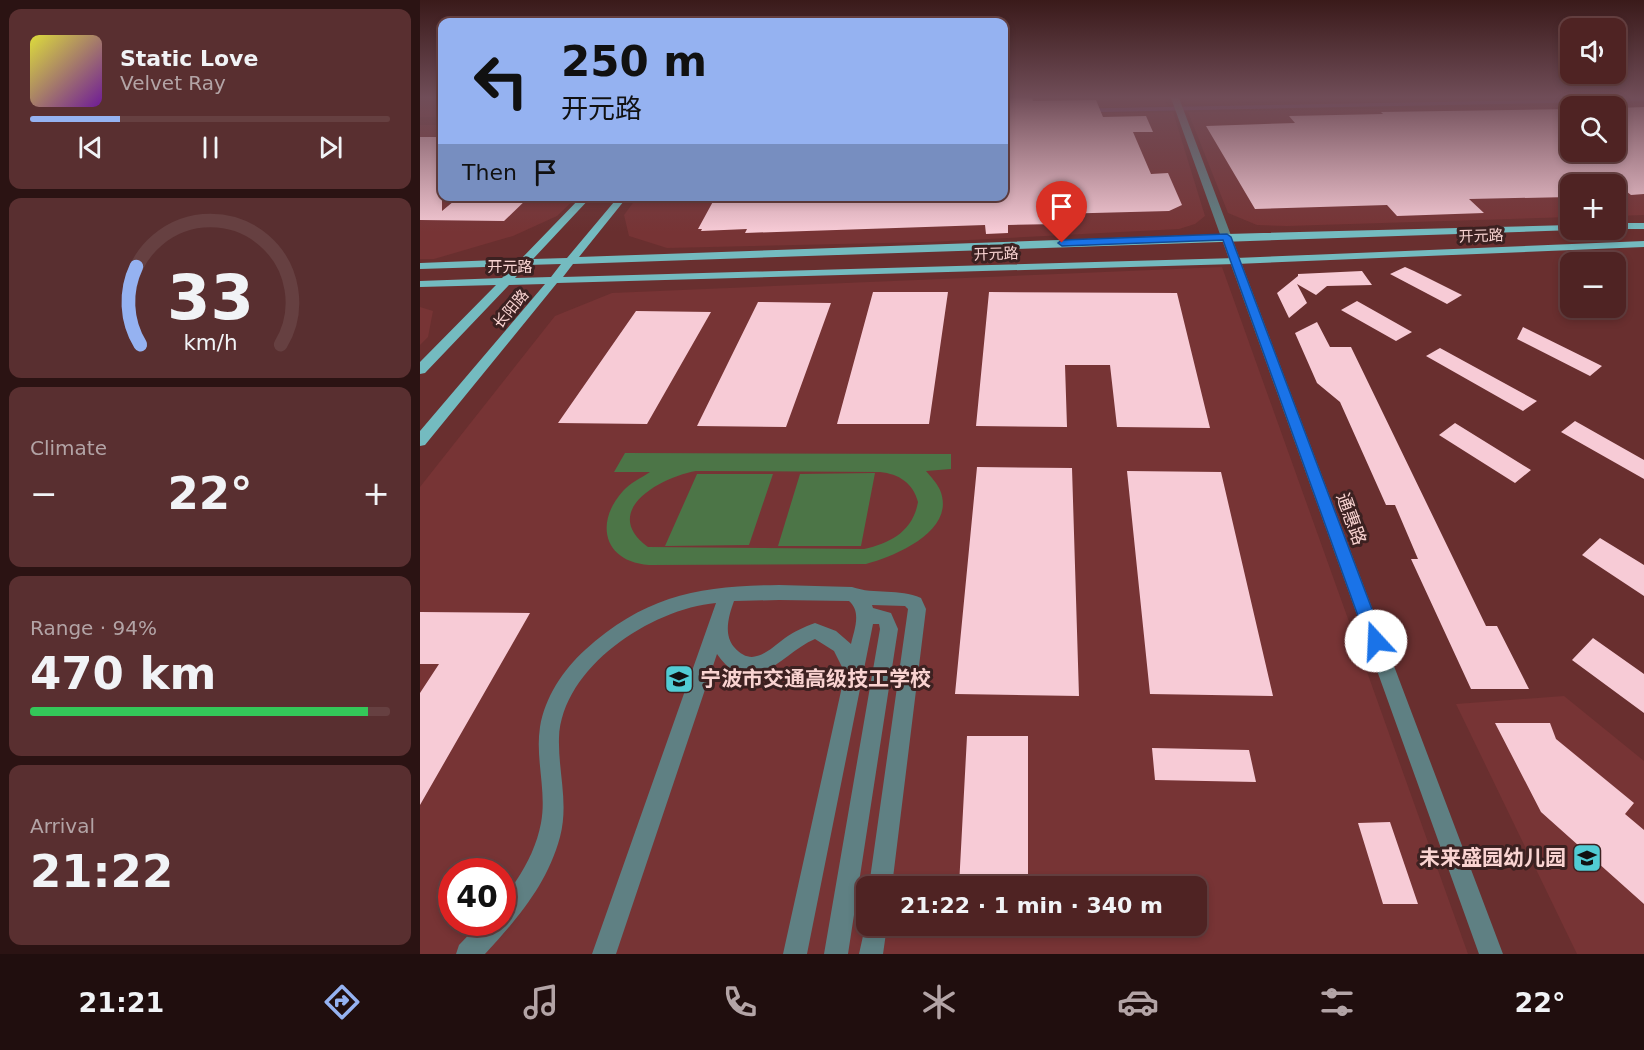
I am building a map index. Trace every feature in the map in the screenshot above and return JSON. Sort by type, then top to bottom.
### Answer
[{"type":"main road","name":"长阳路","points":[[420,370],[583,201]]},
{"type":"main road","name":"长阳路","points":[[420,441],[620,201]]},
{"type":"main road","points":[[1626,226],[1644,226]]},
{"type":"main road","name":"开元路","points":[[420,266],[1227,237],[1560,228]]},
{"type":"main road","name":"开元路","points":[[420,284],[1236,261],[1644,244]]},
{"type":"street","name":"通惠路","points":[[1192,143],[1491,954]]},
{"type":"street","points":[[603,954],[728,593]]},
{"type":"street","points":[[516,902],[540,862],[552,831],[554,804],[549,739],[551,722],[559,695],[598,648],[638,618],[675,602],[728,593],[852,594],[862,607],[886,618],[890,629],[836,954]]},
{"type":"street","points":[[862,607],[906,599],[915,603],[917,609],[881,876]]},
{"type":"street","points":[[795,954],[854,674],[862,607]]},
{"type":"street","points":[[717,628],[722,647],[737,663],[754,668],[772,660],[794,639],[805,633],[815,631],[826,633],[836,639],[845,650],[850,658],[854,674]]},
{"type":"street","points":[[468,954],[485,936]]},
{"type":"street","points":[[871,954],[874,936]]},
{"type":"shaded area","points":[[420,143],[438,143],[438,201],[573,201],[557,216],[513,236],[434,259],[420,259]]},
{"type":"shaded area","points":[[1008,143],[1182,143],[1205,216],[1195,224],[1179,229],[930,242],[667,248],[629,236],[624,215],[634,201],[1008,201]]},
{"type":"shaded area","points":[[1200,143],[1560,143],[1560,162],[1626,162],[1626,143],[1644,143],[1644,215],[1626,216],[1626,174],[1560,174],[1560,217],[1257,225],[1228,213]]},
{"type":"shaded area","points":[[1222,267],[1468,954],[420,954],[420,487],[555,316],[612,293]]},
{"type":"shaded area","points":[[420,307],[433,311],[428,337],[420,345]]},
{"type":"shaded area","name":"未来盛园幼儿园","points":[[1564,696],[1644,761],[1644,954],[1577,954],[1456,704]]},
{"type":"green space","points":[[625,453],[951,454],[951,469],[926,471],[939,487],[943,505],[940,518],[932,529],[907,548],[866,564],[649,565],[634,562],[622,557],[613,549],[608,539],[609,516],[614,503],[623,491],[650,472],[614,472]],"holes":[[[696,471],[880,472],[899,477],[913,490],[918,502],[906,528],[892,539],[864,549],[648,547],[635,534],[630,521],[632,509],[640,498],[653,488],[667,480]]]},
{"type":"green space","points":[[875,473],[861,546],[778,546],[800,474]]},
{"type":"green space","points":[[697,474],[773,474],[749,545],[665,546]]},
{"type":"building","points":[[420,143],[438,143],[438,201],[442,201],[442,211],[454,201],[525,201],[504,221],[420,220]]},
{"type":"building","points":[[1008,143],[1138,143],[1151,174],[1168,173],[1182,205],[1169,211],[1055,214],[1057,224],[1008,225],[1008,233],[986,234],[985,225],[745,233],[747,229],[701,231],[702,229],[698,229],[713,201],[1008,201]]},
{"type":"building","points":[[1216,143],[1560,143],[1560,162],[1626,162],[1626,143],[1644,143],[1644,194],[1631,195],[1626,191],[1626,174],[1560,174],[1560,197],[1469,199],[1484,213],[1397,216],[1387,205],[1255,209]]},
{"type":"building","points":[[1405,267],[1462,295],[1447,304],[1390,274]]},
{"type":"building","points":[[1362,271],[1372,285],[1327,286],[1316,295],[1297,284],[1307,303],[1289,318],[1277,293],[1298,274]]},
{"type":"building","points":[[873,292],[948,292],[929,424],[837,424]]},
{"type":"building","points":[[989,292],[1177,293],[1210,428],[1117,427],[1110,365],[1065,365],[1067,427],[976,426]]},
{"type":"building","points":[[1357,301],[1412,332],[1396,341],[1341,310]]},
{"type":"building","points":[[758,302],[831,303],[786,427],[697,426]]},
{"type":"building","points":[[636,311],[711,312],[647,424],[558,423]]},
{"type":"building","points":[[1317,322],[1330,347],[1351,347],[1486,626],[1497,626],[1529,689],[1471,689],[1411,559],[1418,559],[1395,505],[1386,505],[1340,402],[1317,383],[1295,333]]},
{"type":"building","points":[[1523,327],[1602,366],[1590,376],[1517,339]]},
{"type":"building","points":[[1440,348],[1537,401],[1523,411],[1426,356]]},
{"type":"building","points":[[1575,421],[1644,460],[1644,479],[1561,432]]},
{"type":"building","points":[[1455,423],[1531,470],[1515,483],[1439,435]]},
{"type":"building","points":[[977,467],[1072,468],[1079,696],[955,694]]},
{"type":"building","points":[[1127,471],[1221,472],[1273,696],[1150,694]]},
{"type":"building","points":[[1600,538],[1644,565],[1644,596],[1582,555]]},
{"type":"building","points":[[420,612],[530,613],[420,805],[420,693],[439,664],[420,664]]},
{"type":"building","points":[[1593,638],[1644,674],[1644,713],[1572,660]]},
{"type":"building","points":[[1495,723],[1550,723],[1556,739],[1634,803],[1625,814],[1644,830],[1644,904],[1541,812]]},
{"type":"building","points":[[967,736],[1028,736],[1028,876],[960,876]]},
{"type":"building","points":[[1152,748],[1249,750],[1256,782],[1155,780]]},
{"type":"building","points":[[1390,822],[1418,904],[1383,904],[1358,823]]},
{"type":"place","name":"宁波市交通高级技工学校","points":[[679,679]]},
{"type":"place","name":"未来盛园幼儿园","points":[[1587,858]]},
{"type":"route","points":[[1062,243],[1227,237],[1376,641]]}]
